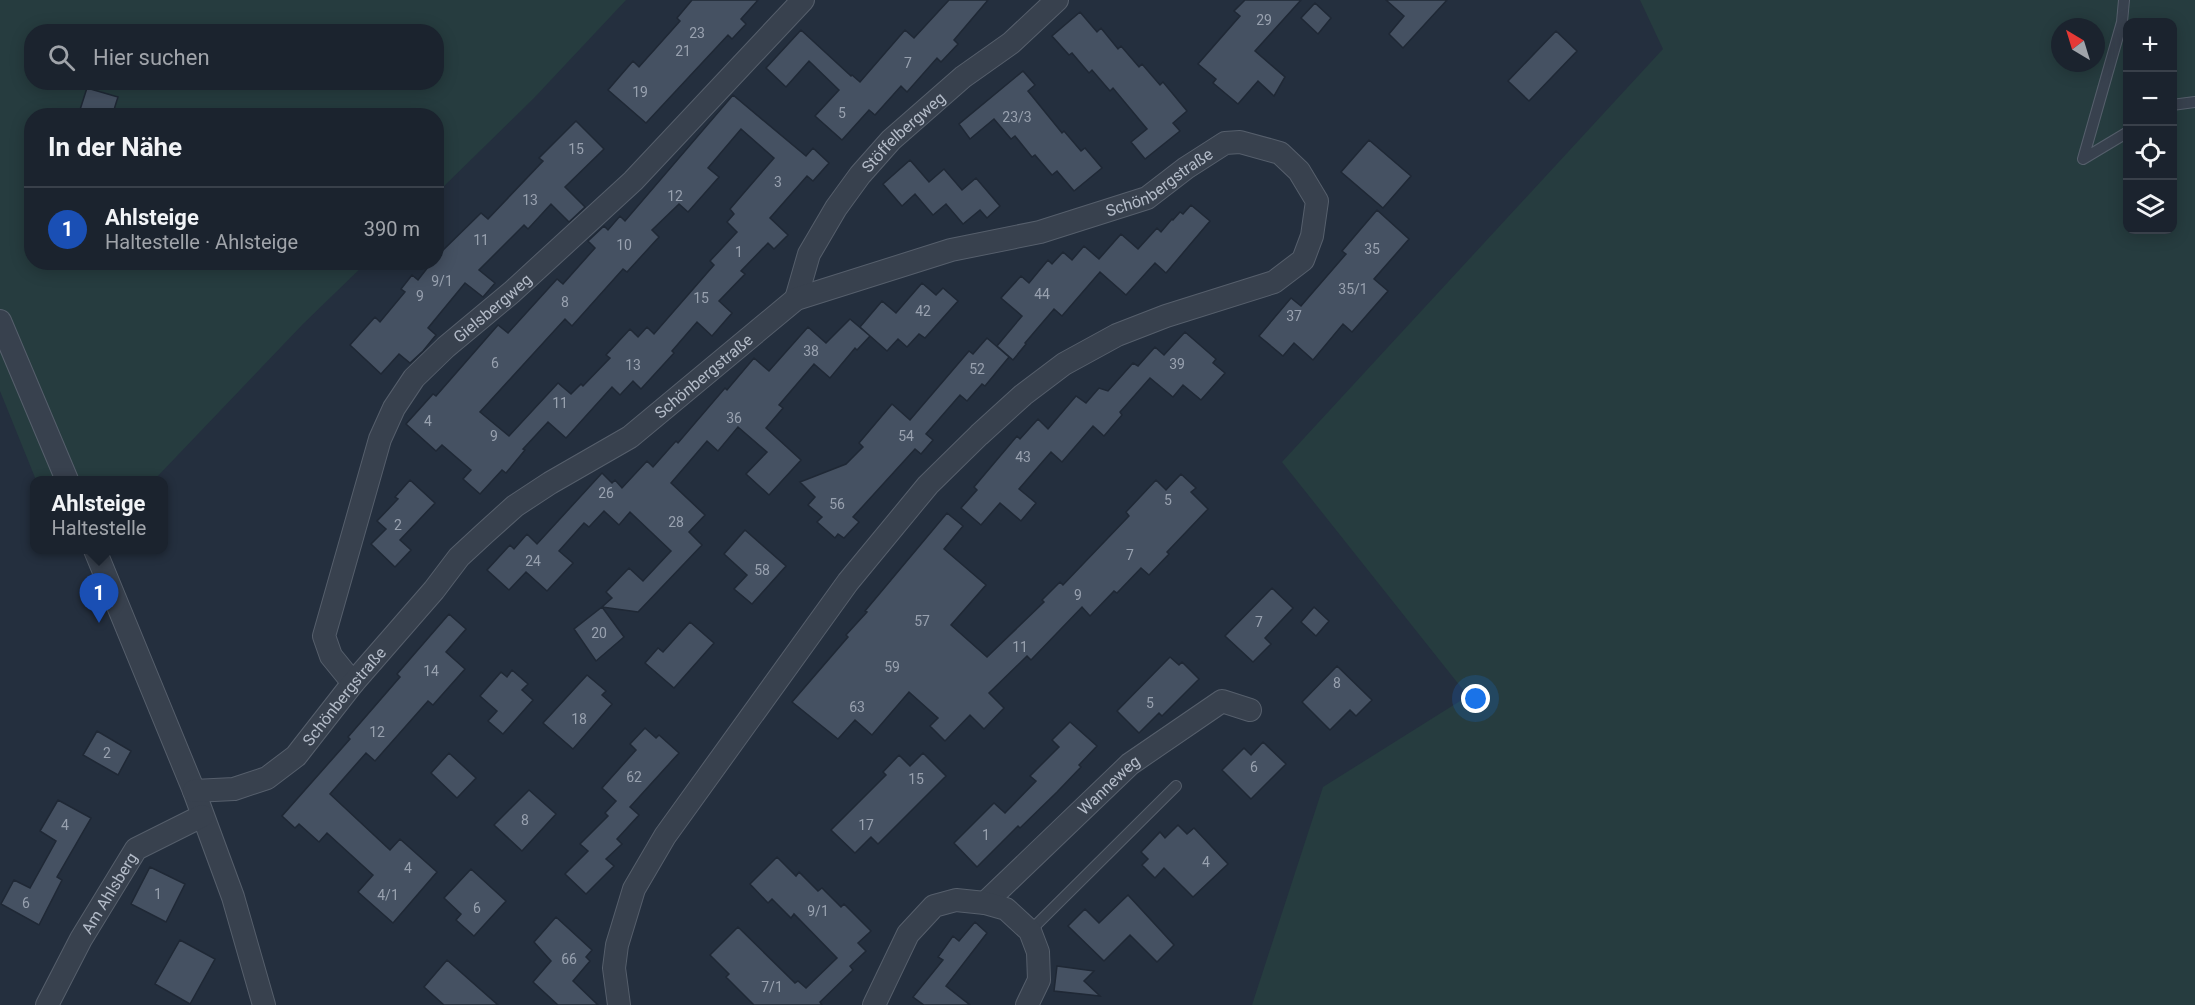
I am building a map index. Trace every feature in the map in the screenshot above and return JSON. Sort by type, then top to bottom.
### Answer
[{"type":"street","name":"Gielsbergweg","points":[[353,683],[332,656],[324,636],[377,449],[394,408],[414,378],[446,347],[512,292],[633,181],[803,0]]},
{"type":"street","name":"Stöffelbergweg","points":[[796,298],[809,254],[836,208],[860,175],[891,140],[963,77],[1011,43],[1057,0]]},
{"type":"street","name":"Schönbergstraße","points":[[194,791],[234,789],[267,778],[296,756],[353,683],[434,590],[459,557],[508,513],[550,483],[630,437],[796,298],[951,250],[1040,232],[1147,198],[1186,168],[1225,143],[1240,142],[1280,153],[1299,171],[1317,201],[1312,236],[1303,260],[1274,282],[1136,327],[1064,364],[1023,394],[928,485],[848,582],[665,836],[634,890],[617,945],[614,968],[619,1005]]},
{"type":"street","points":[[0,321],[65,476]]},
{"type":"street","points":[[97,554],[194,791],[233,897],[264,1005]]},
{"type":"street","name":"Wanneweg","points":[[985,903],[1130,764],[1222,701],[1250,710]]},
{"type":"street","name":"Am Ahlsberg","points":[[47,1005],[81,939],[136,849],[202,816]]},
{"type":"street","points":[[874,1005],[908,934],[934,906],[956,900],[985,903],[1006,909],[1030,931],[1038,952],[1039,980],[1027,1005]]},
{"type":"lane","points":[[2123,135],[2084,159],[2120,33],[2124,0]]},
{"type":"lane","points":[[2177,104],[2195,102]]},
{"type":"lane","points":[[1030,931],[1176,786]]},
{"type":"green space","points":[[0,0],[626,0],[534,98],[444,186],[444,108],[24,108],[24,270],[359,270],[303,324],[158,476],[34,476],[0,391]]},
{"type":"green space","points":[[1640,0],[2195,0],[2195,1005],[1252,1005],[1323,787],[1468,696],[1282,462],[1663,49]]},
{"type":"building","points":[[692,0],[758,0],[741,19],[746,24],[732,39],[728,35],[646,123],[608,90],[633,61],[639,67],[680,21],[677,18]]},
{"type":"building","points":[[949,0],[988,0],[954,40],[958,44],[941,62],[937,58],[907,92],[901,86],[875,115],[869,110],[842,140],[815,116],[839,90],[809,61],[786,87],[766,68],[801,30],[860,82],[905,30],[914,38]]},
{"type":"building","points":[[1245,0],[1301,0],[1255,51],[1285,77],[1274,96],[1258,81],[1238,104],[1213,83],[1216,79],[1198,64],[1240,16],[1234,11]]},
{"type":"building","points":[[1386,0],[1447,0],[1403,48],[1389,34],[1404,16]]},
{"type":"building","points":[[1315,3],[1331,18],[1318,34],[1301,18]]},
{"type":"building","points":[[1080,12],[1097,32],[1101,28],[1118,49],[1121,46],[1139,67],[1142,64],[1160,85],[1163,82],[1187,111],[1173,123],[1180,131],[1145,159],[1131,142],[1147,129],[1113,88],[1110,91],[1092,70],[1089,73],[1072,53],[1069,55],[1052,36]]},
{"type":"building","points":[[1556,31],[1577,51],[1529,101],[1508,81]]},
{"type":"building","points":[[1023,71],[1035,85],[1028,91],[1062,133],[1064,131],[1081,151],[1085,148],[1102,168],[1074,191],[1057,171],[1052,175],[1035,155],[1032,157],[1015,136],[1011,139],[994,119],[970,139],[959,124]]},
{"type":"building","points":[[86,90],[118,97],[115,108],[81,108]]},
{"type":"building","points":[[733,95],[806,156],[813,148],[829,163],[813,181],[807,176],[770,218],[788,235],[774,249],[768,243],[741,271],[745,274],[719,301],[732,313],[712,336],[697,322],[672,351],[674,353],[641,389],[633,381],[620,395],[612,387],[566,438],[548,422],[523,449],[525,450],[506,473],[502,470],[480,494],[463,479],[471,470],[442,445],[436,451],[406,424],[433,394],[436,396],[498,325],[508,333],[557,279],[563,284],[595,248],[588,241],[604,226],[608,230],[620,216],[625,221]],"holes":[[[741,129],[774,158],[730,209],[734,214],[727,222],[737,232],[710,261],[714,265],[654,334],[647,327],[638,337],[630,329],[606,355],[610,358],[583,386],[581,384],[571,394],[558,383],[509,436],[480,412],[565,319],[572,326],[623,269],[627,272],[659,237],[652,230],[679,204],[688,212],[719,177],[708,168]]]},
{"type":"building","points":[[576,121],[604,149],[565,187],[585,207],[569,222],[551,204],[528,229],[524,225],[479,270],[495,283],[483,297],[465,283],[428,328],[436,335],[423,351],[410,363],[399,354],[381,374],[350,345],[375,317],[380,322],[405,292],[401,289],[412,275],[418,280],[426,270],[444,270],[444,249],[481,213],[488,219],[543,161],[539,158]]},
{"type":"building","points":[[1369,140],[1411,176],[1383,208],[1341,172]]},
{"type":"building","points":[[910,160],[929,182],[944,169],[962,190],[976,178],[1000,206],[987,218],[980,210],[963,224],[946,204],[933,215],[915,194],[902,206],[883,184]]},
{"type":"building","points":[[1191,205],[1210,221],[1166,273],[1155,263],[1126,295],[1100,272],[1062,316],[1054,309],[1013,360],[997,346],[1022,316],[1001,298],[1021,276],[1029,283],[1048,260],[1052,264],[1063,252],[1072,260],[1084,246],[1099,259],[1121,234],[1138,249],[1157,228],[1161,232],[1172,219],[1180,212],[1183,214]]},
{"type":"building","points":[[1377,210],[1409,239],[1374,279],[1388,291],[1352,332],[1343,324],[1313,360],[1294,343],[1283,356],[1259,336],[1291,298],[1301,306],[1346,254],[1342,251]]},
{"type":"building","points":[[922,283],[936,295],[943,288],[958,301],[925,338],[919,334],[907,347],[898,339],[887,351],[860,327],[882,301],[896,313]]},
{"type":"building","points":[[850,319],[870,336],[857,350],[855,348],[830,378],[814,364],[779,405],[783,408],[766,428],[801,460],[769,495],[746,474],[767,452],[738,427],[718,451],[707,441],[671,483],[705,515],[689,532],[702,545],[638,612],[602,607],[612,598],[606,592],[629,568],[643,581],[671,551],[630,512],[619,525],[604,511],[589,527],[584,523],[559,551],[573,563],[547,591],[526,572],[509,590],[487,570],[510,545],[514,549],[527,534],[537,544],[602,473],[612,483],[615,480],[622,488],[647,461],[653,467],[676,441],[678,443],[754,358],[769,371],[808,327],[826,343]]},
{"type":"building","points":[[1185,332],[1216,359],[1213,363],[1225,373],[1201,400],[1183,385],[1173,397],[1150,378],[1120,412],[1122,415],[1104,436],[1093,426],[1062,462],[1051,452],[1019,489],[1036,503],[1021,521],[1000,503],[981,525],[961,508],[977,490],[974,487],[1017,436],[1020,439],[1038,419],[1048,429],[1076,396],[1086,403],[1099,388],[1108,391],[1133,363],[1138,366],[1155,347],[1164,355]]},
{"type":"building","points":[[987,338],[1009,357],[985,386],[982,384],[967,401],[960,395],[926,434],[933,440],[921,454],[915,449],[853,517],[859,522],[844,538],[838,534],[835,538],[817,522],[822,517],[808,505],[815,497],[800,482],[846,464],[863,447],[859,443],[892,404],[910,420],[969,351],[973,354]]},
{"type":"building","points":[[1181,474],[1196,488],[1191,492],[1208,509],[1167,552],[1169,554],[1149,575],[1141,568],[1090,616],[1082,607],[1031,660],[1027,656],[989,693],[1004,708],[984,729],[970,715],[945,741],[930,726],[938,718],[909,692],[872,735],[855,720],[838,739],[792,702],[848,637],[846,635],[867,612],[865,611],[947,513],[963,526],[944,549],[986,585],[951,625],[987,657],[1044,602],[1042,600],[1060,582],[1063,585],[1129,516],[1126,512],[1156,480],[1166,490]]},
{"type":"building","points":[[410,480],[435,503],[400,540],[411,550],[395,567],[371,544],[386,529],[377,521],[398,499],[395,497]]},
{"type":"building","points":[[745,530],[786,566],[752,604],[734,589],[747,575],[724,554]]},
{"type":"building","points":[[1272,588],[1293,608],[1265,638],[1271,644],[1253,662],[1225,636]]},
{"type":"building","points":[[602,607],[624,637],[596,661],[574,629]]},
{"type":"building","points":[[1314,607],[1329,621],[1316,636],[1301,622]]},
{"type":"building","points":[[449,614],[466,629],[446,652],[465,669],[433,705],[428,701],[375,761],[366,753],[330,794],[390,850],[400,839],[437,872],[393,923],[358,892],[373,875],[327,833],[319,842],[299,824],[295,828],[282,816],[350,739],[348,737],[400,677],[397,674]]},
{"type":"building","points":[[690,622],[714,643],[674,688],[645,663],[658,648],[663,652]]},
{"type":"building","points":[[1170,657],[1179,665],[1182,662],[1199,679],[1162,716],[1159,713],[1139,733],[1117,711]]},
{"type":"building","points":[[1337,666],[1372,700],[1356,716],[1350,710],[1330,730],[1302,702]]},
{"type":"building","points":[[512,670],[528,684],[522,690],[533,700],[503,734],[488,721],[497,711],[480,696],[501,672],[507,677]]},
{"type":"building","points":[[587,675],[606,691],[602,695],[612,704],[573,749],[543,723]]},
{"type":"building","points":[[1070,722],[1097,746],[1057,792],[1020,828],[1018,826],[977,867],[954,843],[994,803],[1005,813],[1036,781],[1030,776],[1059,747],[1052,740]]},
{"type":"building","points":[[645,728],[656,738],[659,735],[679,753],[630,807],[639,815],[617,839],[622,844],[606,859],[614,866],[586,894],[565,874],[588,851],[580,844],[608,816],[605,813],[616,801],[602,788],[636,750],[630,744]]},
{"type":"building","points":[[97,731],[131,751],[118,775],[83,755]]},
{"type":"building","points":[[1263,742],[1286,764],[1251,799],[1222,770],[1244,748],[1251,755]]},
{"type":"building","points":[[449,753],[476,778],[457,798],[431,773]]},
{"type":"building","points":[[923,753],[946,776],[878,844],[871,837],[855,853],[831,830],[886,775],[883,772],[899,755],[910,766]]},
{"type":"building","points":[[529,790],[556,814],[522,851],[494,825]]},
{"type":"building","points":[[58,800],[91,818],[57,877],[62,880],[39,925],[1,904],[14,880],[30,888],[56,841],[40,831]]},
{"type":"building","points":[[1178,825],[1187,834],[1194,828],[1228,864],[1193,897],[1164,868],[1155,878],[1142,865],[1148,859],[1141,852],[1160,832],[1165,838]]},
{"type":"building","points":[[777,857],[796,876],[799,872],[818,891],[822,888],[841,907],[844,904],[871,931],[858,943],[866,951],[850,966],[853,970],[820,1002],[822,1005],[754,1005],[726,977],[729,974],[710,955],[738,927],[795,983],[798,981],[806,988],[837,958],[794,914],[791,918],[772,899],[768,903],[750,884]]},
{"type":"building","points":[[150,867],[185,884],[166,922],[131,904]]},
{"type":"building","points":[[471,869],[506,901],[474,936],[456,920],[461,914],[444,898]]},
{"type":"building","points":[[1128,895],[1174,945],[1157,962],[1130,935],[1104,961],[1068,926],[1085,909],[1099,923]]},
{"type":"building","points":[[556,917],[592,950],[586,957],[590,961],[573,981],[598,1005],[558,1005],[533,982],[551,961],[534,942]]},
{"type":"building","points":[[975,922],[987,933],[946,986],[970,1005],[924,1005],[913,997],[943,960],[938,957],[953,936],[959,941]]},
{"type":"building","points":[[180,940],[215,959],[190,1004],[155,984]]},
{"type":"building","points":[[447,960],[498,1005],[444,1005],[424,987]]},
{"type":"building","points":[[1057,966],[1094,971],[1084,981],[1100,996],[1054,991]]},
{"type":"place","name":"Ahlsteige","points":[[99,623]]}]
